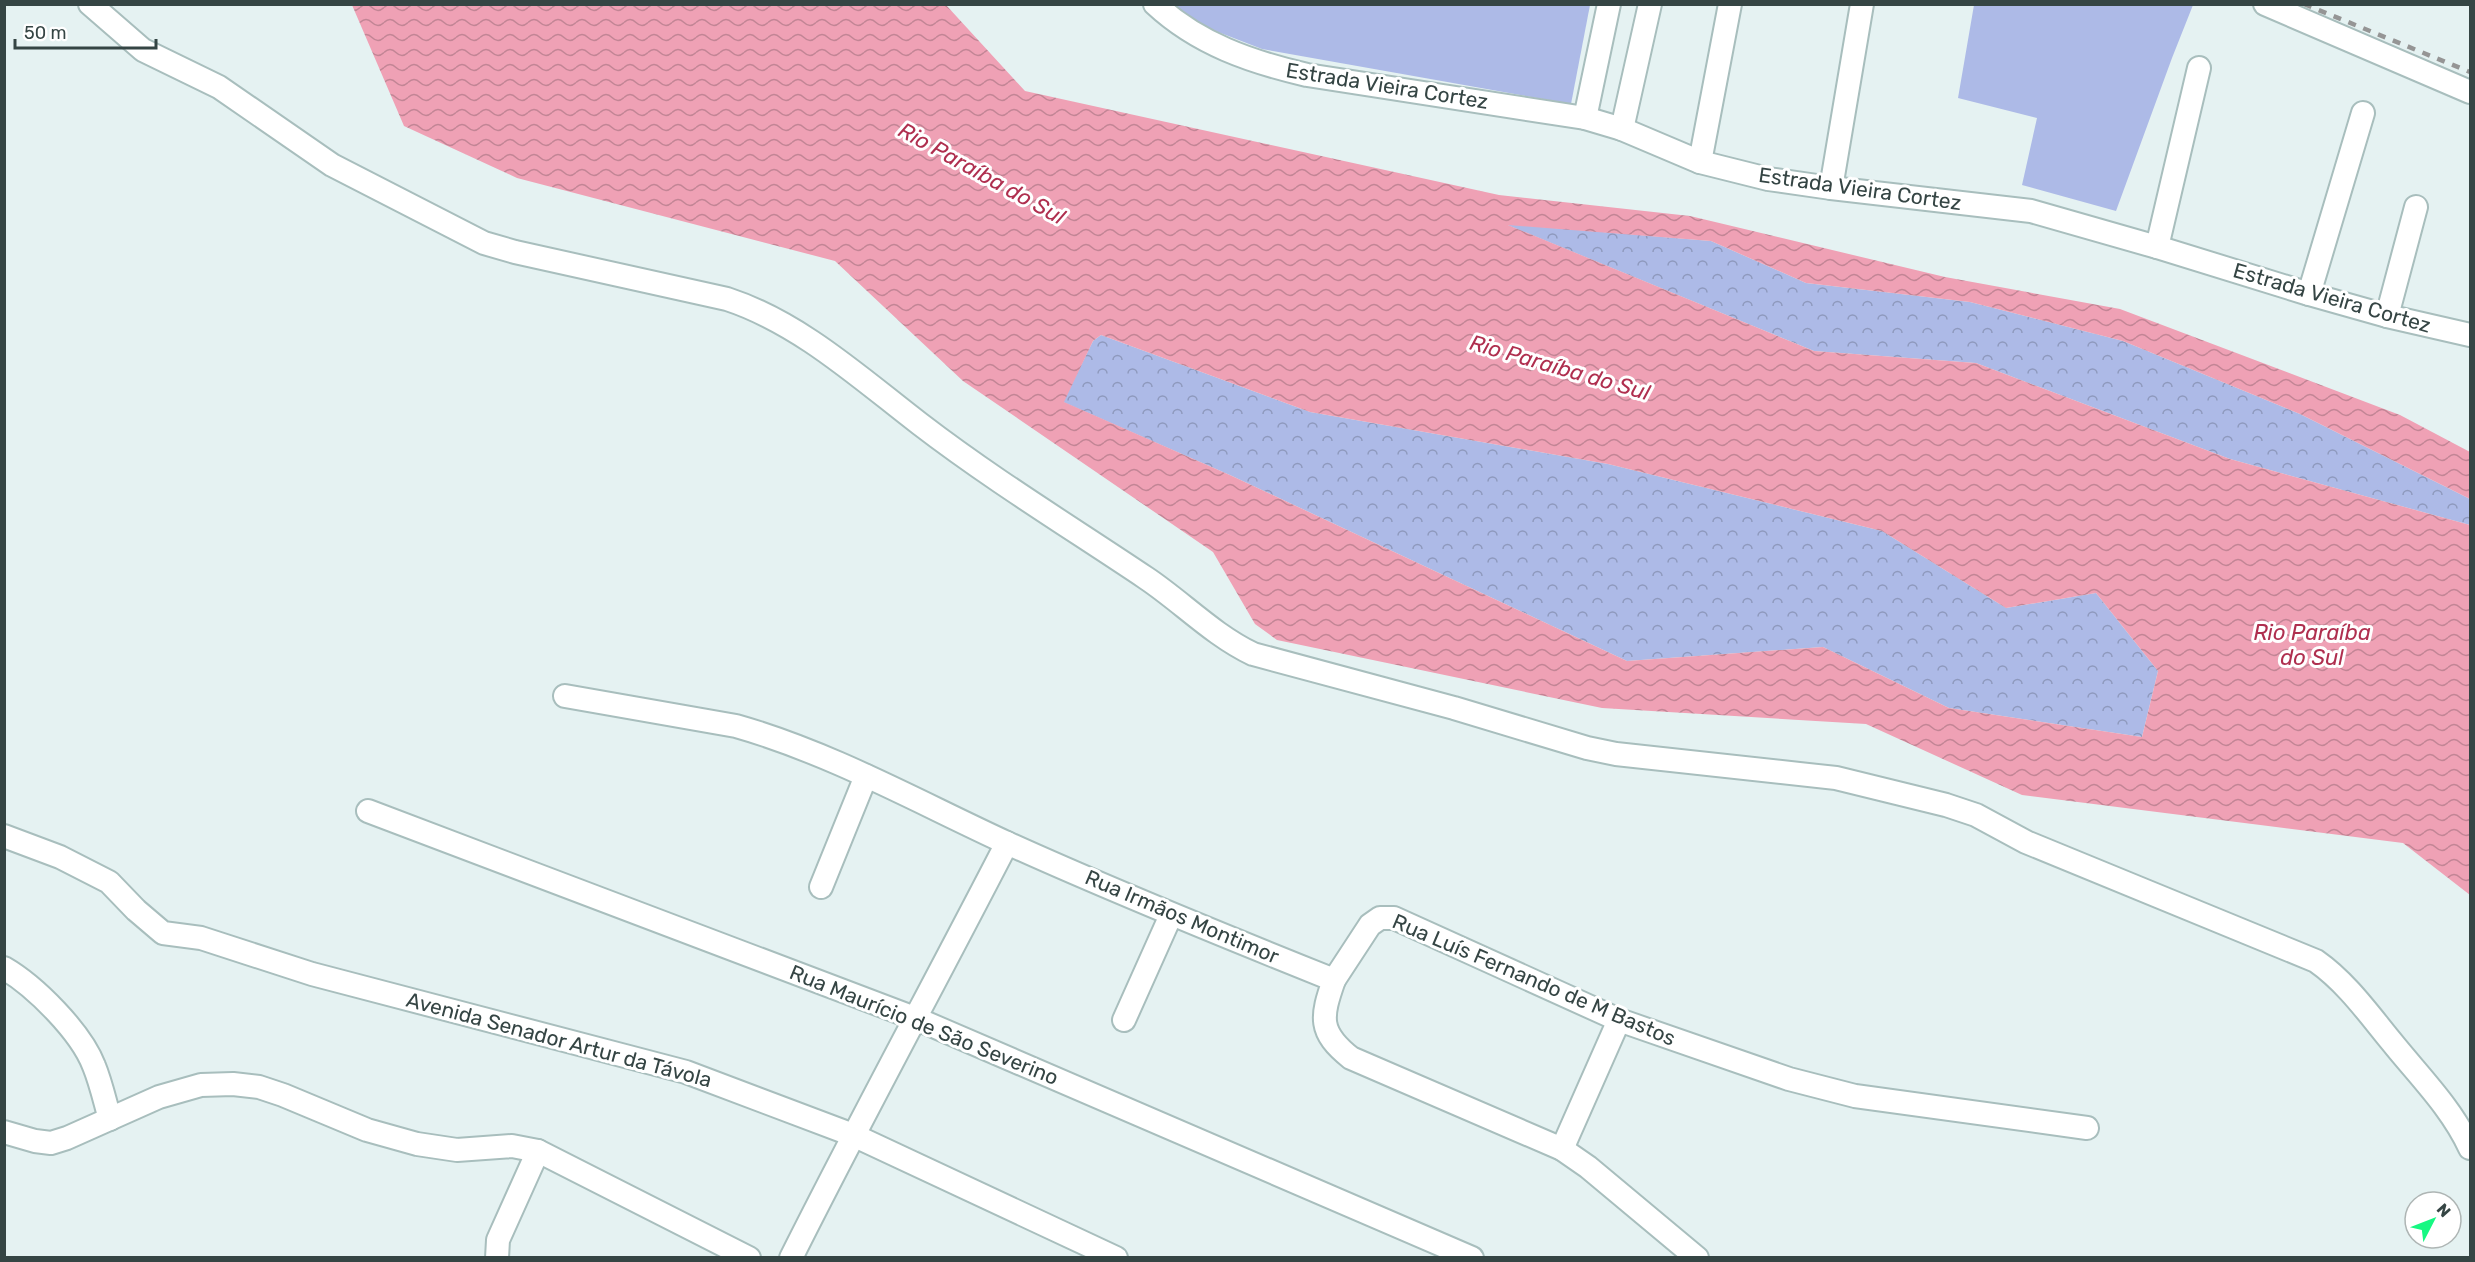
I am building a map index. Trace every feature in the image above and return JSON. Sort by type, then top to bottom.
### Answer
[{"type":"street","points":[[90,4],[143,50],[219,87],[332,165],[484,243],[515,252],[727,299],[755,308],[782,323],[839,362],[985,474],[1144,577],[1183,604],[1224,638],[1253,654],[1455,708],[1587,748],[1616,754],[1836,778],[1946,805],[1976,815],[2026,842],[2316,960],[2349,991],[2440,1099],[2455,1119],[2470,1148]]},
{"type":"street","name":"Estrada Vieira Cortez","points":[[1155,4],[1181,26],[1206,41],[1270,66],[1307,75],[1585,118],[1622,129],[1700,162],[1768,179],[2031,212],[2387,316],[2470,335]]},
{"type":"street","points":[[1585,118],[1609,4]]},
{"type":"street","points":[[1622,129],[1650,4]]},
{"type":"street","points":[[1700,162],[1730,4]]},
{"type":"street","points":[[1831,188],[1862,4]]},
{"type":"street","points":[[2265,4],[2470,92]]},
{"type":"street","points":[[2157,247],[2199,68]]},
{"type":"street","points":[[2309,294],[2363,113]]},
{"type":"street","points":[[2387,316],[2416,207]]},
{"type":"street","name":"Rua Irmãos Montimor","points":[[565,696],[736,726],[777,739],[866,776],[1007,843],[1171,915],[1334,980]]},
{"type":"street","points":[[821,887],[866,776]]},
{"type":"street","name":"Rua Maurício de São Severino","points":[[368,811],[916,1019],[1472,1257]]},
{"type":"street","name":"Avenida Senador Artur da Távola","points":[[4,836],[60,857],[108,882],[163,933],[201,938],[312,974],[686,1072],[853,1135],[1116,1257]]},
{"type":"street","points":[[791,1257],[1007,843]]},
{"type":"street","points":[[1124,1020],[1171,915]]},
{"type":"street","name":"Rua Luís Fernando de M Bastos","points":[[1334,980],[1370,925],[1385,917],[1406,922],[1619,1020],[1770,1073],[1855,1096],[2087,1128]]},
{"type":"street","points":[[4,968],[45,1001],[84,1047],[94,1066],[110,1119]]},
{"type":"street","points":[[1334,980],[1323,1009],[1325,1029],[1329,1038],[1351,1058],[1562,1149],[1588,1167],[1697,1257]]},
{"type":"street","points":[[1562,1149],[1619,1020]]},
{"type":"street","points":[[4,1132],[51,1143],[178,1091],[201,1085],[233,1084],[259,1087],[368,1130],[417,1144],[457,1150],[512,1146],[538,1151],[748,1257]]},
{"type":"street","points":[[497,1257],[498,1240],[538,1151]]},
{"type":"green space","points":[[1175,5],[1590,5],[1571,104],[1262,49],[1200,25]]},
{"type":"green space","points":[[1974,5],[2193,5],[2116,211],[2022,185],[2037,118],[1958,98]]},
{"type":"green space","points":[[1505,224],[1711,241],[1806,283],[1970,302],[2123,341],[2300,414],[2470,499],[2470,525],[2230,459],[1976,363],[1814,351]]},
{"type":"green space","points":[[1101,335],[1310,412],[1608,464],[1882,531],[2006,608],[2096,593],[2158,671],[2142,737],[1949,708],[1823,647],[1627,661],[1232,476],[1063,402],[1093,341]]},
{"type":"water","name":"Rio Paraíba do Sul","points":[[352,5],[946,5],[1025,91],[1499,195],[1690,216],[1945,277],[2120,309],[2400,415],[2470,452],[2470,499],[2300,414],[2123,341],[1970,302],[1806,283],[1711,241],[1508,225],[1814,351],[1976,363],[2230,459],[2470,525],[2470,895],[2403,843],[2022,795],[1866,724],[1602,708],[1277,640],[1255,624],[1213,552],[963,381],[835,261],[517,178],[404,126]],"holes":[[[1101,335],[1310,412],[1608,464],[1882,531],[2006,608],[2096,593],[2158,671],[2142,737],[1949,708],[1823,647],[1627,661],[1232,476],[1064,402],[1093,341]]]},
{"type":"railway","points":[[2304,4],[2470,72]]}]
